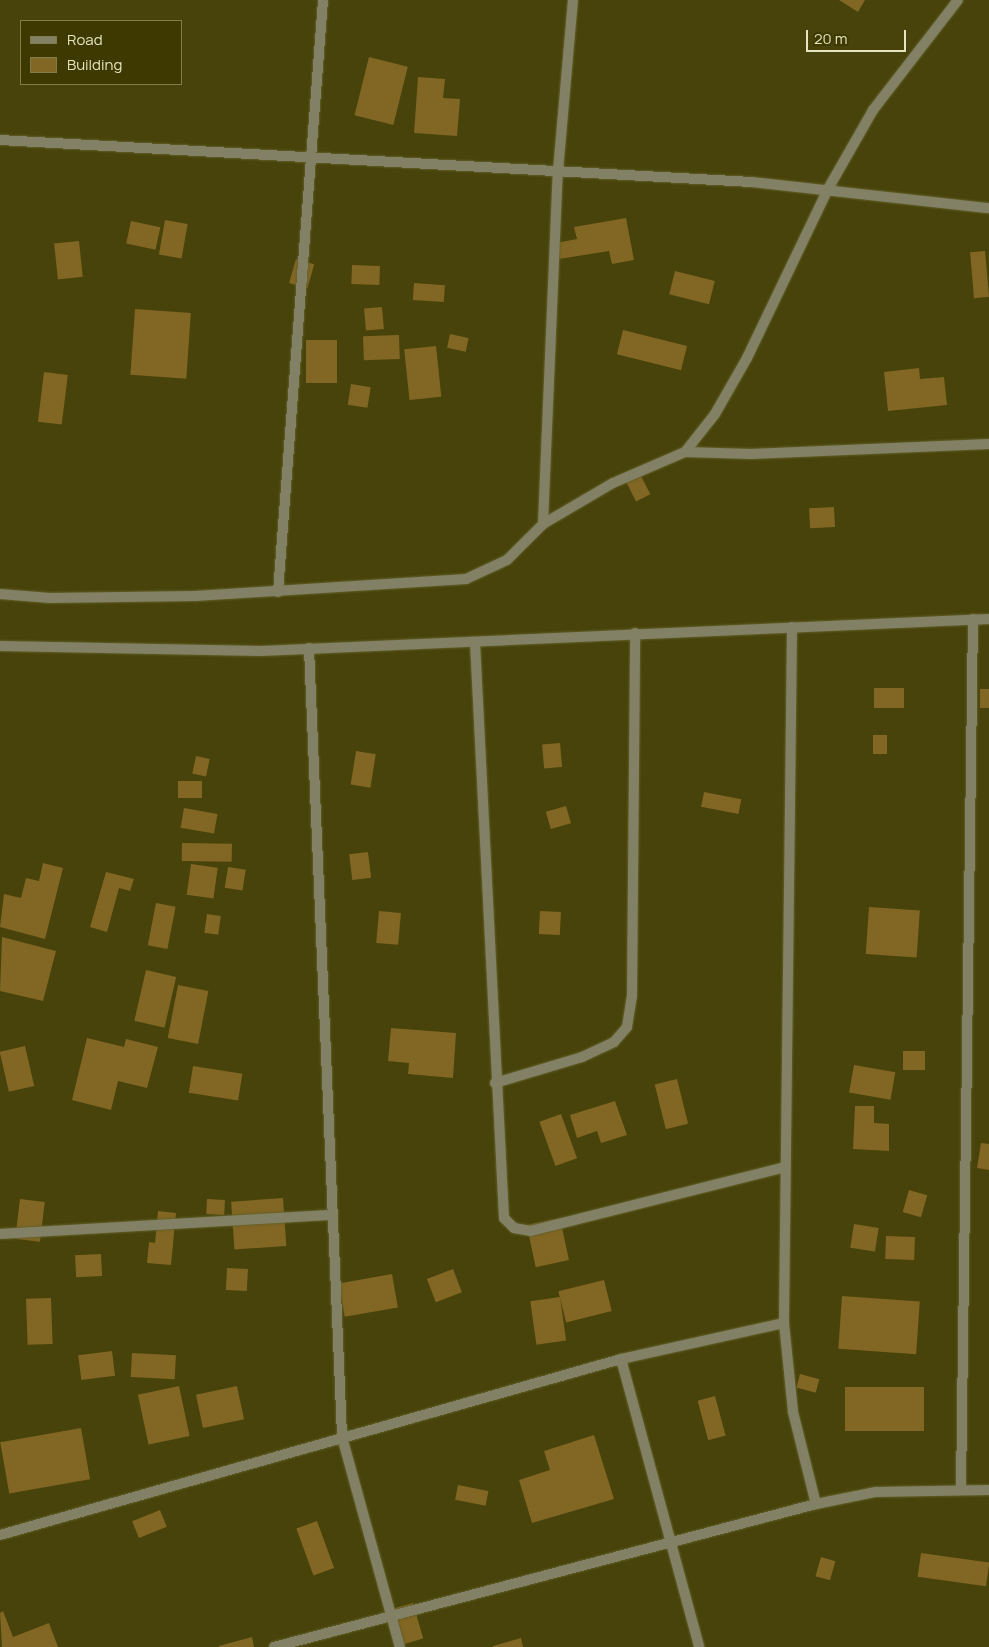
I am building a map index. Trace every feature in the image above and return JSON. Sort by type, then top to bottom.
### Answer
[{"type":"street","points":[[278,592],[322,0]]},
{"type":"street","points":[[544,524],[558,171],[573,0]]},
{"type":"street","points":[[685,452],[715,414],[747,358],[828,190],[874,110],[958,0]]},
{"type":"street","points":[[0,140],[558,171],[828,190],[989,208]]},
{"type":"street","points":[[0,594],[50,598],[278,592],[466,579],[507,560],[544,524],[613,483],[685,452],[769,454],[989,444]]},
{"type":"street","points":[[961,1488],[973,619]]},
{"type":"street","points":[[0,646],[261,651],[635,633],[989,619]]},
{"type":"street","points":[[792,627],[784,1323],[793,1412],[816,1504]]},
{"type":"street","points":[[495,1083],[582,1057],[614,1042],[627,1027],[632,996],[635,633]]},
{"type":"street","points":[[475,642],[500,1205],[504,1218],[514,1228],[531,1232],[785,1167]]},
{"type":"street","points":[[310,648],[342,1437],[400,1647]]},
{"type":"street","points":[[0,1234],[332,1215]]},
{"type":"street","points":[[0,1535],[621,1359],[784,1323]]},
{"type":"street","points":[[621,1359],[669,1544],[699,1647]]},
{"type":"street","points":[[274,1647],[391,1614],[669,1544],[816,1504],[875,1492],[961,1488],[989,1490]]},
{"type":"building","points":[[839,0],[865,0],[858,12]]},
{"type":"building","points":[[369,57],[408,67],[393,125],[354,115]]},
{"type":"building","points":[[418,77],[445,79],[443,98],[460,99],[457,136],[414,133]]},
{"type":"building","points":[[626,218],[634,260],[612,264],[609,251],[559,259],[556,243],[577,239],[574,227]]},
{"type":"building","points":[[165,220],[188,224],[182,258],[159,254]]},
{"type":"building","points":[[131,221],[160,227],[156,250],[126,243]]},
{"type":"building","points":[[79,241],[83,277],[58,279],[54,244]]},
{"type":"building","points":[[985,251],[989,297],[974,298],[970,252]]},
{"type":"building","points":[[296,259],[314,264],[307,288],[289,283]]},
{"type":"building","points":[[352,265],[380,266],[379,285],[351,284]]},
{"type":"building","points":[[675,271],[715,281],[709,304],[669,294]]},
{"type":"building","points":[[414,283],[445,285],[444,302],[413,300]]},
{"type":"building","points":[[382,307],[384,329],[366,330],[364,309]]},
{"type":"building","points":[[135,309],[191,313],[186,379],[130,375]]},
{"type":"building","points":[[623,330],[687,346],[681,370],[617,354]]},
{"type":"building","points":[[450,334],[469,338],[466,352],[447,348]]},
{"type":"building","points":[[399,335],[400,359],[364,360],[363,336]]},
{"type":"building","points":[[306,340],[337,340],[337,383],[306,383]]},
{"type":"building","points":[[436,346],[441,397],[410,400],[404,349]]},
{"type":"building","points":[[919,368],[920,379],[944,377],[947,405],[888,411],[884,372]]},
{"type":"building","points":[[44,372],[68,375],[62,425],[38,422]]},
{"type":"building","points":[[351,384],[371,387],[367,408],[348,405]]},
{"type":"building","points":[[639,472],[650,494],[636,502],[625,479]]},
{"type":"building","points":[[834,507],[835,527],[810,528],[809,508]]},
{"type":"building","points":[[874,688],[904,688],[904,708],[874,708]]},
{"type":"building","points":[[980,689],[989,689],[989,708],[980,708]]},
{"type":"building","points":[[873,735],[887,735],[887,754],[873,754]]},
{"type":"building","points":[[560,743],[562,767],[544,768],[542,745]]},
{"type":"building","points":[[356,751],[376,754],[370,788],[351,785]]},
{"type":"building","points":[[196,756],[210,759],[206,777],[192,774]]},
{"type":"building","points":[[178,781],[202,781],[202,798],[178,798]]},
{"type":"building","points":[[704,792],[741,799],[738,814],[701,807]]},
{"type":"building","points":[[566,806],[571,823],[551,829],[546,812]]},
{"type":"building","points":[[184,808],[217,814],[214,834],[181,828]]},
{"type":"building","points":[[182,843],[232,844],[232,862],[182,861]]},
{"type":"building","points":[[368,852],[371,878],[352,880],[349,854]]},
{"type":"building","points":[[43,863],[63,868],[45,939],[0,927],[4,894],[21,898],[26,878],[39,881]]},
{"type":"building","points":[[191,864],[218,868],[213,898],[187,895]]},
{"type":"building","points":[[228,867],[246,870],[242,891],[225,888]]},
{"type":"building","points":[[106,872],[134,879],[130,891],[119,888],[107,932],[90,927]]},
{"type":"building","points":[[156,903],[176,907],[167,949],[148,945]]},
{"type":"building","points":[[869,907],[920,911],[917,957],[866,954]]},
{"type":"building","points":[[379,911],[401,913],[398,945],[376,943]]},
{"type":"building","points":[[540,911],[561,912],[560,935],[539,934]]},
{"type":"building","points":[[207,914],[221,916],[218,935],[204,933]]},
{"type":"building","points":[[2,937],[56,951],[43,1001],[0,991]]},
{"type":"building","points":[[146,970],[176,977],[165,1028],[134,1021]]},
{"type":"building","points":[[178,985],[208,991],[198,1044],[168,1038]]},
{"type":"building","points":[[391,1028],[456,1033],[453,1078],[408,1074],[409,1063],[388,1061]]},
{"type":"building","points":[[87,1038],[124,1047],[126,1039],[158,1047],[147,1088],[118,1081],[111,1110],[72,1100]]},
{"type":"building","points":[[25,1046],[34,1086],[9,1092],[0,1052]]},
{"type":"building","points":[[903,1051],[925,1051],[925,1070],[903,1070]]},
{"type":"building","points":[[854,1065],[895,1072],[890,1100],[849,1093]]},
{"type":"building","points":[[193,1066],[242,1074],[238,1100],[189,1093]]},
{"type":"building","points":[[677,1079],[688,1124],[666,1129],[655,1085]]},
{"type":"building","points":[[615,1101],[627,1135],[601,1143],[597,1131],[577,1138],[570,1115]]},
{"type":"building","points":[[855,1106],[874,1106],[874,1123],[889,1124],[889,1151],[853,1149]]},
{"type":"building","points":[[561,1114],[577,1158],[555,1166],[539,1122]]},
{"type":"building","points":[[981,1143],[989,1144],[989,1170],[977,1168]]},
{"type":"building","points":[[909,1190],[927,1195],[921,1217],[903,1212]]},
{"type":"building","points":[[283,1198],[286,1246],[234,1250],[231,1202]]},
{"type":"building","points":[[20,1199],[45,1202],[40,1242],[15,1239]]},
{"type":"building","points":[[207,1199],[225,1200],[224,1215],[206,1214]]},
{"type":"building","points":[[158,1211],[176,1213],[171,1265],[147,1263],[149,1242],[155,1243]]},
{"type":"building","points":[[560,1218],[569,1260],[536,1267],[527,1225]]},
{"type":"building","points":[[854,1224],[879,1228],[875,1252],[850,1248]]},
{"type":"building","points":[[886,1236],[915,1237],[914,1260],[885,1259]]},
{"type":"building","points":[[101,1254],[102,1276],[76,1277],[75,1255]]},
{"type":"building","points":[[227,1268],[248,1269],[247,1291],[226,1290]]},
{"type":"building","points":[[453,1269],[462,1292],[436,1302],[427,1279]]},
{"type":"building","points":[[392,1274],[398,1307],[345,1317],[339,1283]]},
{"type":"building","points":[[604,1280],[612,1311],[566,1322],[558,1291]]},
{"type":"building","points":[[842,1296],[920,1301],[916,1354],[838,1349]]},
{"type":"building","points":[[560,1297],[566,1341],[536,1345],[530,1301]]},
{"type":"building","points":[[51,1298],[53,1344],[28,1345],[26,1299]]},
{"type":"building","points":[[112,1351],[115,1376],[81,1380],[78,1355]]},
{"type":"building","points":[[132,1353],[176,1355],[175,1379],[131,1377]]},
{"type":"building","points":[[800,1374],[819,1379],[816,1393],[796,1388]]},
{"type":"building","points":[[179,1386],[190,1436],[149,1445],[138,1395]]},
{"type":"building","points":[[237,1386],[244,1419],[203,1428],[196,1395]]},
{"type":"building","points":[[845,1387],[924,1387],[924,1431],[845,1431]]},
{"type":"building","points":[[715,1396],[726,1436],[708,1440],[698,1401]]},
{"type":"building","points":[[81,1428],[90,1479],[9,1493],[0,1442]]},
{"type":"building","points":[[594,1435],[614,1499],[532,1523],[519,1480],[550,1470],[544,1451]]},
{"type":"building","points":[[458,1485],[488,1491],[486,1506],[455,1500]]},
{"type":"building","points":[[160,1510],[167,1527],[139,1538],[132,1521]]},
{"type":"building","points":[[317,1521],[334,1568],[313,1576],[296,1529]]},
{"type":"building","points":[[921,1553],[989,1563],[986,1586],[918,1577]]},
{"type":"building","points":[[821,1557],[835,1561],[830,1580],[815,1576]]},
{"type":"building","points":[[413,1603],[423,1639],[401,1645],[391,1609]]},
{"type":"building","points":[[3,1611],[13,1637],[49,1623],[58,1647],[2,1647],[0,1613]]},
{"type":"building","points":[[252,1637],[254,1647],[219,1647],[219,1646]]},
{"type":"building","points":[[521,1638],[523,1647],[493,1647],[493,1646]]}]
